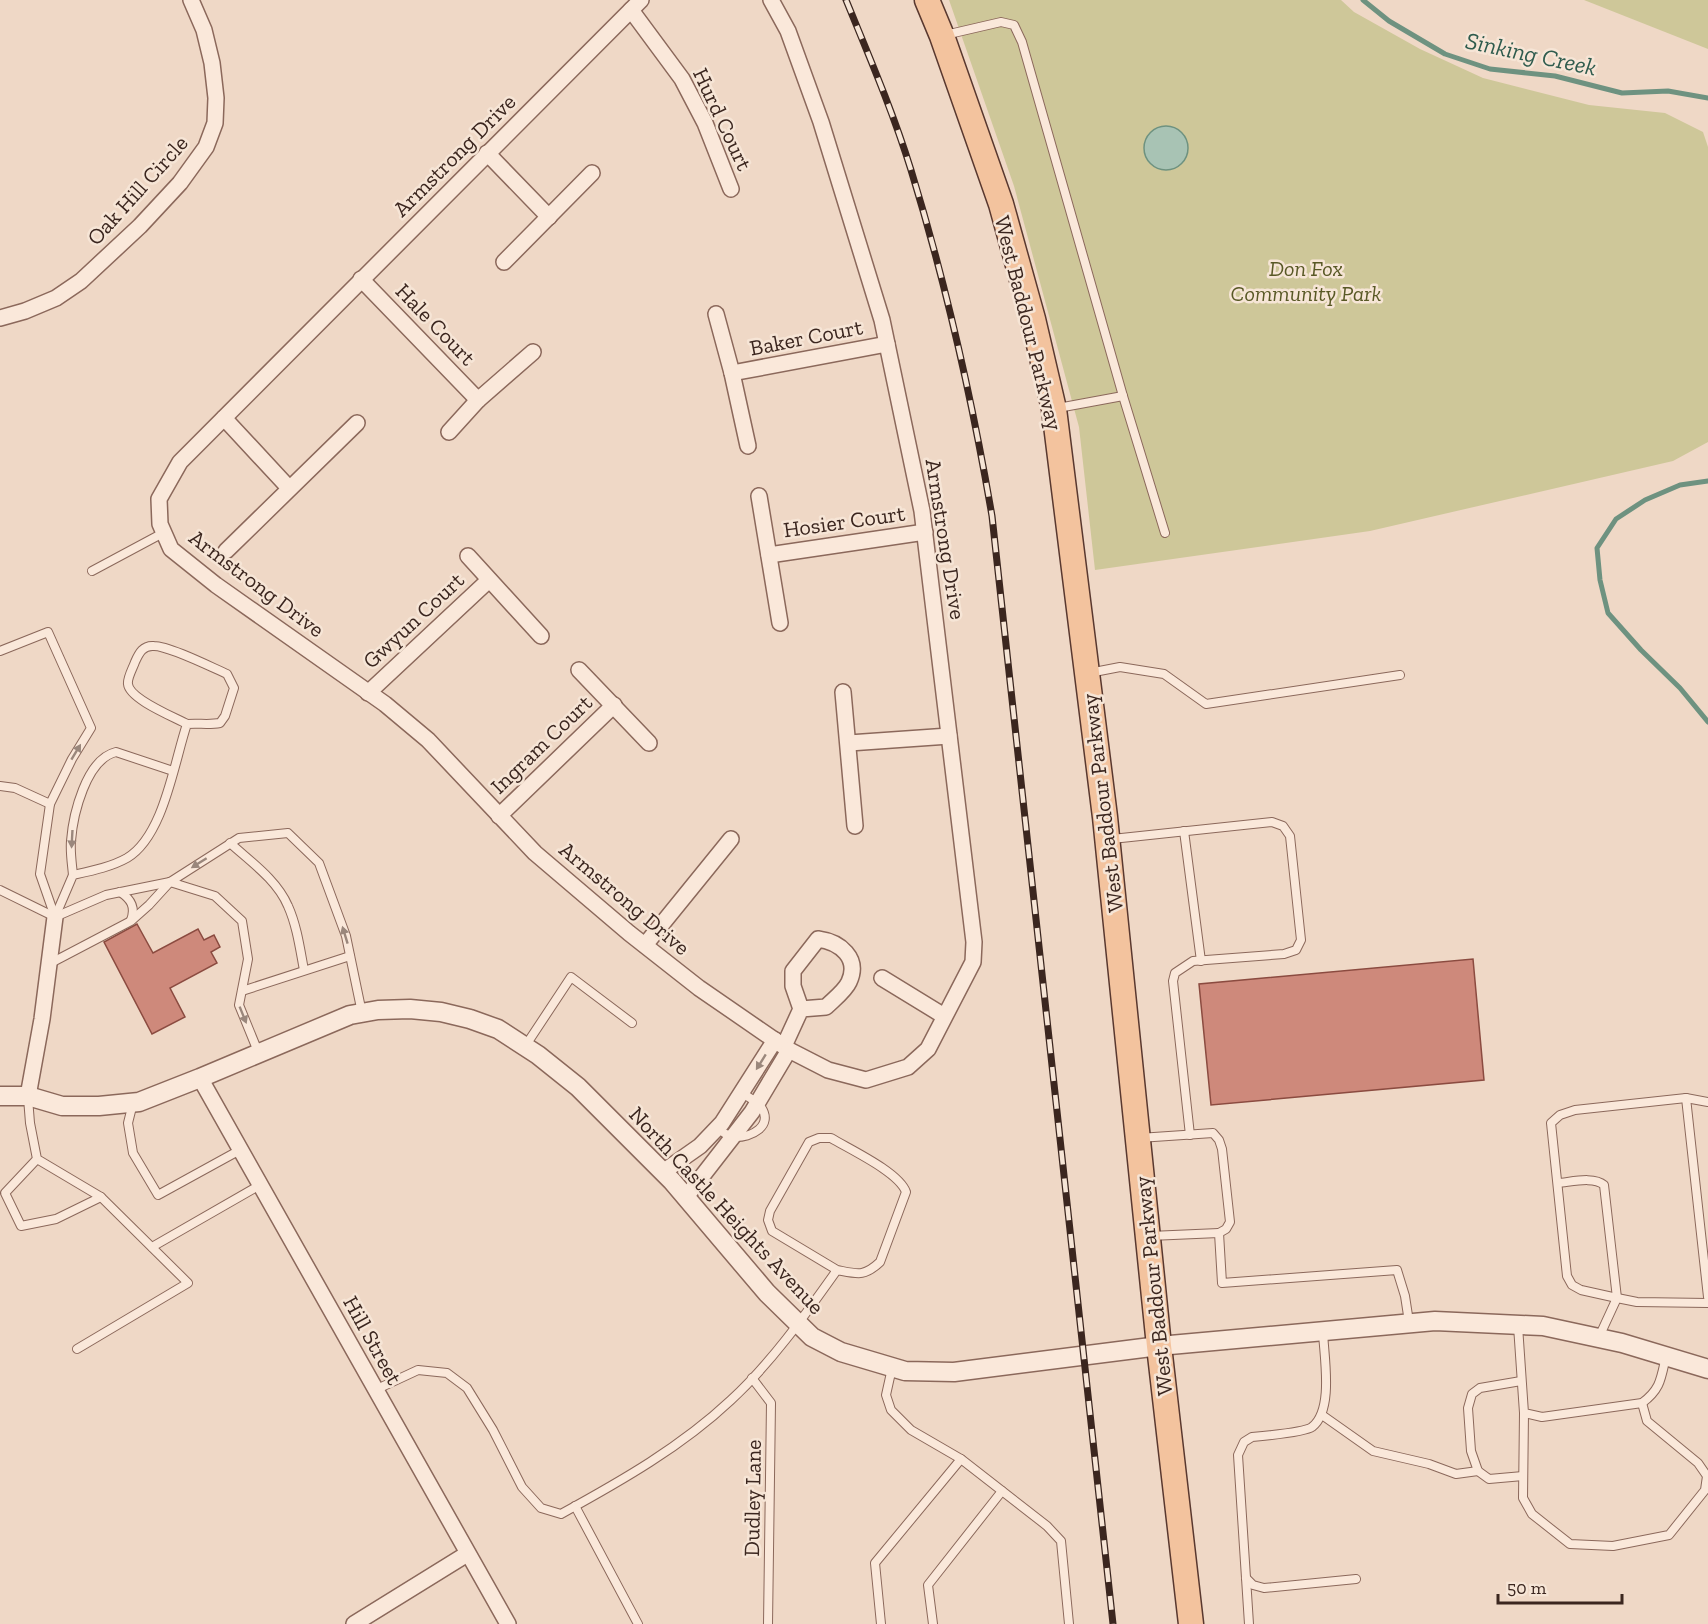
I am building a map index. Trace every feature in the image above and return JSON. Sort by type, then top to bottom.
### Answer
[{"type":"main road","name":"West Baddour Parkway","points":[[927,0],[942,36],[1000,204],[1054,409],[1108,840],[1159,1346],[1191,1624]]},
{"type":"street","name":"Oak Hill Circle","points":[[0,318],[25,311],[56,298],[81,281],[141,226],[180,183],[206,147],[215,123],[214,75],[204,30],[191,0]]},
{"type":"street","name":"Armstrong Drive","points":[[636,5],[180,462],[159,499],[160,524],[171,549],[216,585],[368,693],[428,740],[535,853],[699,988],[783,1046],[828,1070],[866,1080],[908,1067],[928,1049],[973,962],[974,942],[925,532],[887,344],[879,309],[821,122],[788,31],[771,0]]},
{"type":"street","name":"Hurd Court","points":[[636,5],[682,79],[705,123],[732,189]]},
{"type":"street","points":[[487,153],[549,217]]},
{"type":"street","points":[[504,262],[592,173]]},
{"type":"street","name":"Hale Court","points":[[361,279],[478,400]]},
{"type":"street","name":"Baker Court","points":[[716,315],[748,446]]},
{"type":"street","name":"Baker Court","points":[[732,373],[887,344]]},
{"type":"street","name":"Hale Court","points":[[448,432],[478,400],[533,351]]},
{"type":"street","points":[[224,418],[289,488]]},
{"type":"street","points":[[226,551],[357,423]]},
{"type":"street","name":"Hosier Court","points":[[759,496],[780,623]]},
{"type":"street","name":"Hosier Court","points":[[769,555],[925,532]]},
{"type":"street","name":"Gwyun Court","points":[[468,556],[540,636]]},
{"type":"street","name":"Gwyun Court","points":[[368,693],[489,580]]},
{"type":"street","name":"Ingram Court","points":[[579,670],[649,743]]},
{"type":"street","points":[[843,692],[855,826]]},
{"type":"street","name":"Ingram Court","points":[[500,816],[614,705]]},
{"type":"street","points":[[849,743],[949,736]]},
{"type":"street","points":[[645,945],[731,839]]},
{"type":"street","points":[[28,1096],[42,1019],[55,917]]},
{"type":"street","points":[[686,1197],[757,1103],[801,1009],[793,986],[792,971],[818,939],[842,947],[849,954],[853,970],[849,984],[826,1007],[801,1009]]},
{"type":"street","points":[[882,978],[944,1016]]},
{"type":"street","name":"North Castle Heights Avenue","points":[[0,1096],[28,1096],[62,1106],[99,1106],[134,1102],[200,1078],[350,1015],[378,1010],[410,1009],[441,1012],[498,1029],[538,1055],[578,1087],[663,1172],[767,1293],[812,1337],[841,1352],[905,1371],[954,1372],[1159,1346],[1435,1321],[1543,1326],[1598,1338],[1708,1369]]},
{"type":"street","points":[[663,1172],[700,1146],[783,1046]]},
{"type":"street","name":"Hill Street","points":[[200,1078],[508,1624]]},
{"type":"street","points":[[354,1624],[467,1554]]},
{"type":"lane","points":[[942,36],[1001,22],[1014,25],[1022,42],[1123,396],[1165,533]]},
{"type":"lane","points":[[1054,409],[1123,396]]},
{"type":"lane","points":[[92,572],[164,533]]},
{"type":"lane","points":[[0,651],[48,632],[92,728],[72,759],[50,804],[40,874],[55,917]]},
{"type":"lane","points":[[154,645],[165,648],[227,674],[232,681],[234,688],[225,716],[220,723],[187,724],[130,692],[128,683],[139,654],[145,647],[154,645]]},
{"type":"lane","points":[[1087,673],[1120,667],[1164,674],[1206,704],[1400,675]]},
{"type":"lane","points":[[73,875],[128,857],[149,836],[166,800],[187,724]]},
{"type":"lane","points":[[55,917],[73,875],[71,844],[76,810],[86,782],[104,758],[116,752],[173,771]]},
{"type":"lane","points":[[0,786],[15,788],[50,804]]},
{"type":"lane","points":[[1108,840],[1272,822],[1282,826],[1290,836],[1300,940],[1296,950],[1284,954],[1193,961],[1175,973],[1173,981],[1190,1135]]},
{"type":"lane","points":[[1184,831],[1201,961]]},
{"type":"lane","points":[[49,964],[131,921],[170,882],[239,838],[288,833],[319,863],[346,936],[362,1013]]},
{"type":"lane","points":[[230,843],[269,879],[288,904],[304,970]]},
{"type":"lane","points":[[55,917],[88,902],[120,892],[170,882],[215,896],[242,921],[248,959],[239,1005],[259,1054]]},
{"type":"lane","points":[[0,890],[55,917]]},
{"type":"lane","points":[[120,892],[132,903],[134,911],[131,921]]},
{"type":"lane","points":[[242,991],[350,956]]},
{"type":"lane","points":[[525,1047],[571,977],[632,1023]]},
{"type":"lane","points":[[742,1093],[757,1103]]},
{"type":"lane","points":[[28,1096],[30,1123],[38,1159],[101,1197],[188,1283],[77,1349]]},
{"type":"lane","points":[[1686,1098],[1708,1297]]},
{"type":"lane","points":[[1708,1102],[1686,1098],[1575,1110],[1560,1115],[1551,1123],[1567,1276],[1572,1285],[1581,1290],[1637,1302],[1708,1303]]},
{"type":"lane","points":[[134,1102],[128,1123],[133,1154],[158,1195],[240,1150]]},
{"type":"lane","points":[[717,1128],[731,1137]]},
{"type":"lane","points":[[1138,1138],[1213,1133],[1222,1149],[1230,1222],[1226,1229],[1219,1233],[1148,1237]]},
{"type":"lane","points":[[819,1138],[831,1138],[892,1175],[904,1185],[906,1192],[880,1262],[872,1270],[860,1275],[837,1270],[772,1232],[768,1220],[770,1211],[809,1142],[819,1138]]},
{"type":"lane","points":[[38,1159],[5,1193],[21,1226],[56,1219],[101,1197]]},
{"type":"lane","points":[[1558,1183],[1593,1180],[1600,1181],[1604,1185],[1617,1298],[1598,1338]]},
{"type":"lane","points":[[152,1247],[260,1185]]},
{"type":"lane","points":[[1219,1233],[1222,1283],[1397,1270],[1406,1296],[1409,1323]]},
{"type":"lane","points":[[375,1390],[418,1370],[447,1373],[467,1388],[493,1430],[522,1487],[541,1508],[561,1514],[670,1450],[731,1400],[798,1324],[837,1270]]},
{"type":"lane","points":[[1517,1325],[1524,1413],[1523,1498],[1532,1514],[1570,1544],[1613,1546],[1669,1535],[1705,1490],[1707,1476],[1698,1463],[1647,1421],[1642,1402]]},
{"type":"lane","points":[[1249,1624],[1239,1455],[1244,1442],[1252,1437],[1311,1428],[1322,1416],[1326,1403],[1323,1330]]},
{"type":"lane","points":[[1524,1413],[1542,1417],[1642,1402],[1659,1386],[1666,1356]]},
{"type":"lane","points":[[892,1367],[886,1395],[891,1410],[910,1430],[961,1459],[1047,1526],[1061,1541],[1069,1624]]},
{"type":"lane","name":"Dudley Lane","points":[[752,1378],[771,1402],[768,1624]]},
{"type":"lane","points":[[1521,1381],[1480,1388],[1472,1394],[1468,1408],[1471,1451],[1478,1471],[1490,1479],[1523,1476]]},
{"type":"lane","points":[[1322,1416],[1373,1451],[1429,1464],[1456,1474],[1478,1471]]},
{"type":"lane","points":[[881,1624],[875,1563],[961,1459]]},
{"type":"lane","points":[[933,1624],[928,1585],[1002,1491]]},
{"type":"lane","points":[[575,1506],[638,1624]]},
{"type":"lane","points":[[1246,1578],[1253,1585],[1264,1588],[1356,1579]]},
{"type":"green space","name":"Don Fox Community Park","points":[[949,0],[1341,0],[1354,12],[1420,49],[1483,78],[1589,105],[1665,113],[1703,132],[1708,147],[1708,442],[1673,461],[1370,531],[1095,570],[1079,427],[1014,186]]},
{"type":"green space","points":[[1584,0],[1708,0],[1708,49]]},
{"type":"shaded area","points":[[1166,126],[1182,132],[1188,148],[1182,164],[1166,170],[1150,164],[1144,148],[1150,132]]},
{"type":"building","points":[[137,924],[153,953],[198,929],[204,940],[214,935],[220,947],[211,952],[217,963],[170,988],[185,1017],[152,1034],[104,942]]},
{"type":"building","points":[[1473,959],[1484,1080],[1211,1105],[1199,984]]},
{"type":"waterway","name":"Sinking Creek","points":[[1363,0],[1389,21],[1445,54],[1490,69],[1555,76],[1622,93],[1668,91],[1708,98]]},
{"type":"waterway","name":"Sinking Creek","points":[[1708,481],[1680,485],[1645,500],[1616,519],[1597,548],[1600,580],[1608,613],[1641,650],[1680,688],[1708,722]]},
{"type":"railway","points":[[846,0],[896,127],[924,213],[957,342],[992,516],[1113,1624]]}]
